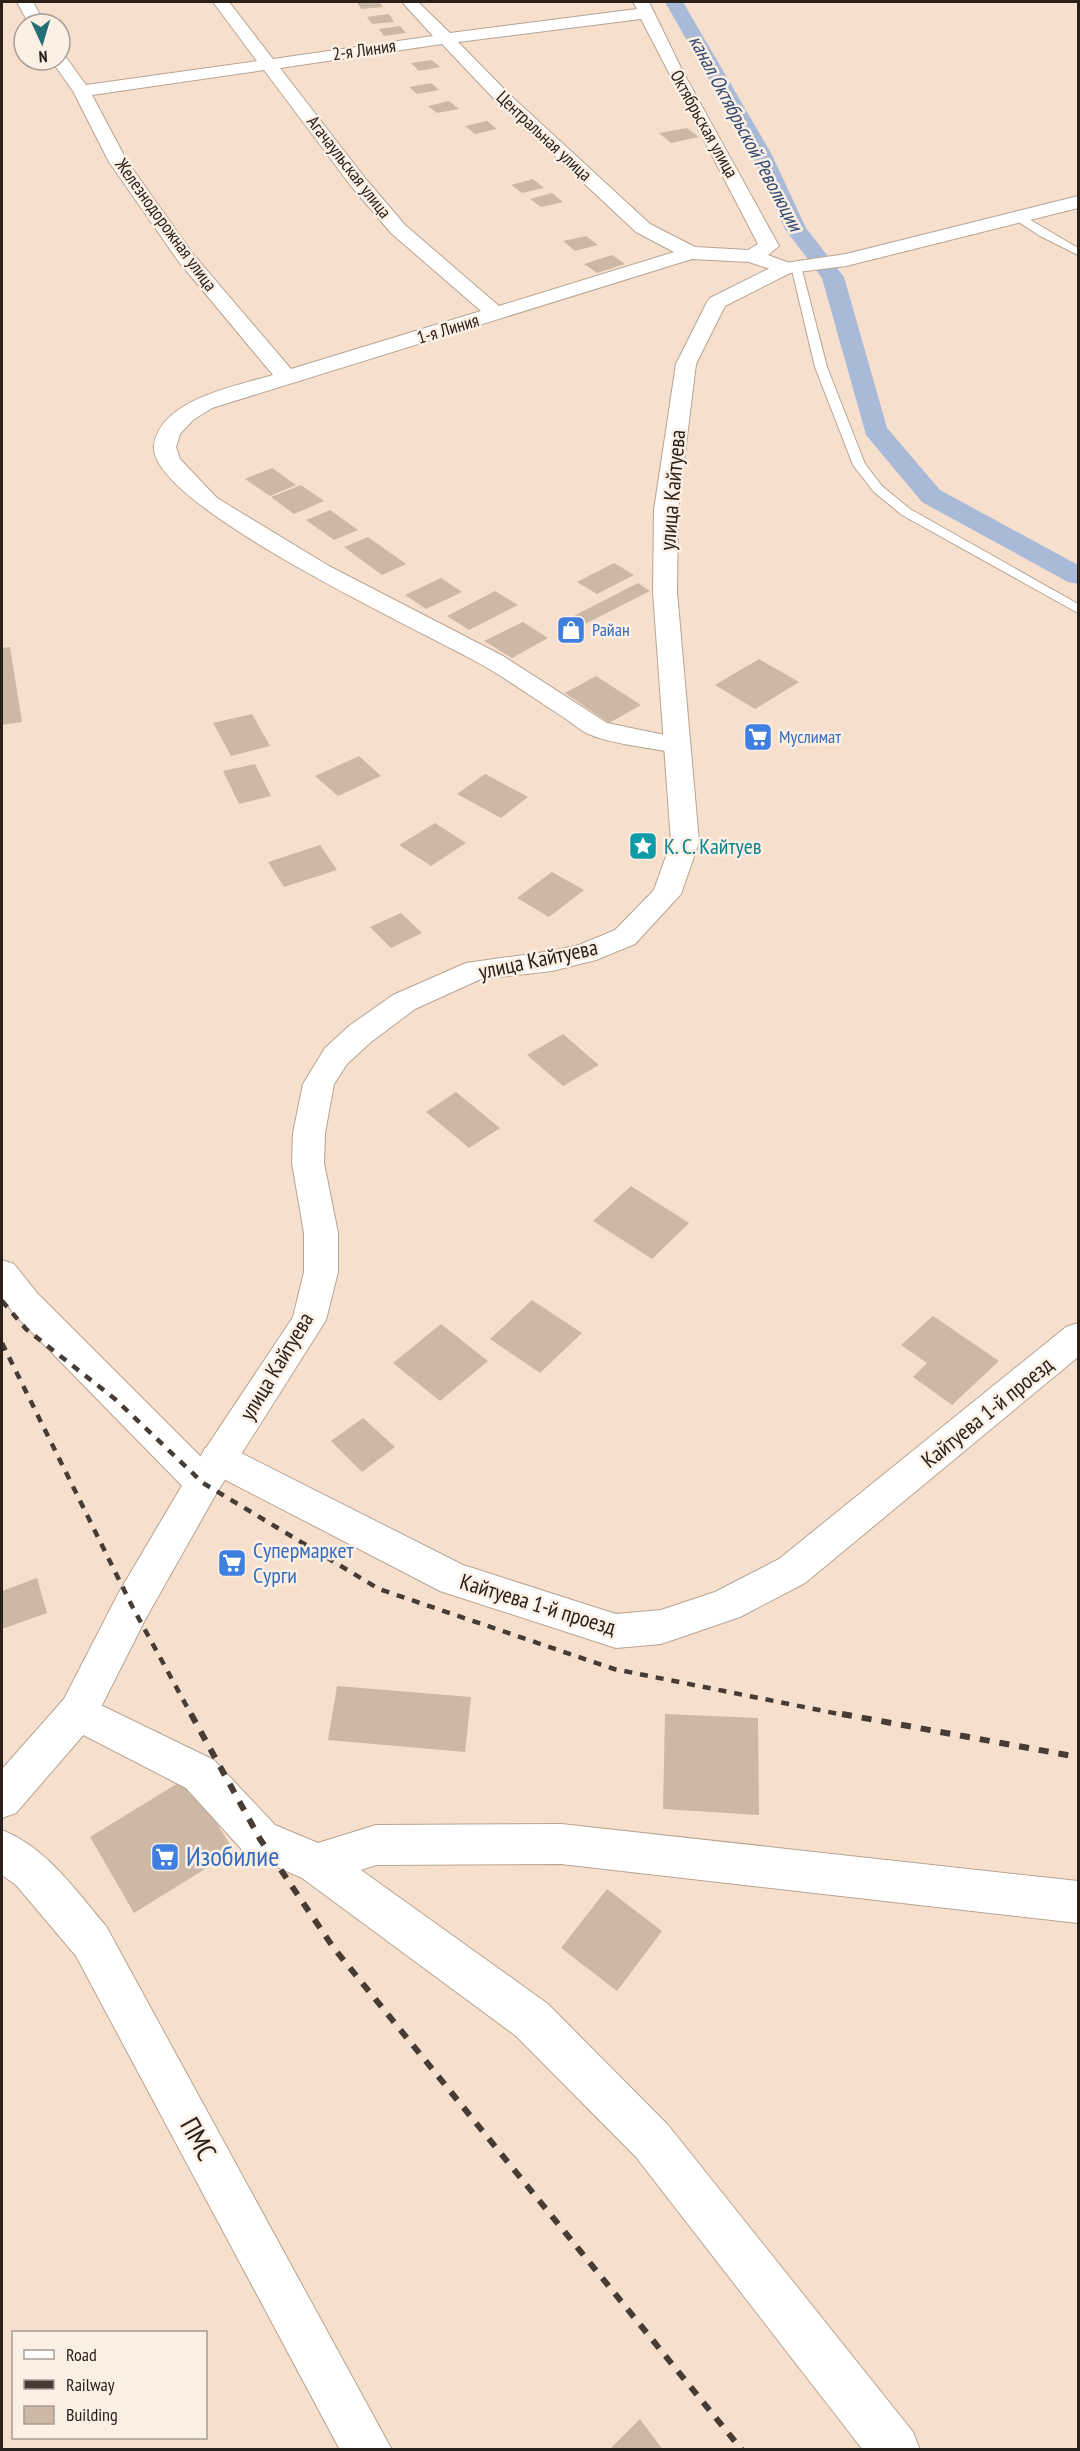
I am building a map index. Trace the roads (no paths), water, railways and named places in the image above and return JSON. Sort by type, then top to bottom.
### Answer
[{"type":"street","name":"Агачаульская улица","points":[[221,2],[358,182],[398,229],[496,314]]},
{"type":"street","name":"Центральная улица","points":[[410,2],[504,99],[643,228],[691,253]]},
{"type":"street","name":"2-я Линия","points":[[81,91],[444,39],[644,7]]},
{"type":"street","name":"Октябрьская улица","points":[[644,7],[675,72],[791,261]]},
{"type":"street","name":"Железнодорожная улица","points":[[68,72],[81,91],[118,162],[186,258],[287,378]]},
{"type":"street","points":[[691,253],[752,256],[791,261],[846,260],[1078,202]]},
{"type":"street","name":"1-я Линия","points":[[675,745],[599,729],[495,662],[438,630],[413,621],[321,571],[209,502],[168,461],[165,447],[170,432],[185,415],[204,403],[691,253]]},
{"type":"street","points":[[752,256],[791,261]]},
{"type":"street","name":"улица Кайтуева","points":[[2,1799],[78,1712],[132,1606],[211,1471],[309,1320],[321,1263],[321,1233],[308,1163],[309,1133],[319,1084],[336,1056],[360,1034],[404,1002],[476,970],[552,961],[586,953],[625,937],[667,894],[685,842],[675,745],[664,592],[666,510],[686,364],[717,302],[791,261]]},
{"type":"street","name":"Кайтуева 1-й проезд","points":[[2,1273],[25,1303],[211,1471],[453,1579],[616,1631],[661,1627],[726,1605],[792,1571],[1078,1337]]},
{"type":"street","points":[[78,1712],[200,1774],[260,1839],[317,1864],[532,2020],[644,2133],[895,2450]]},
{"type":"street","points":[[317,1864],[376,1845],[561,1844],[1078,1902]]},
{"type":"street","name":"ПМС","points":[[2,1850],[31,1872],[91,1941],[367,2450]]},
{"type":"lane","points":[[1018,217],[1078,252]]},
{"type":"lane","points":[[791,261],[821,367],[859,465],[878,489],[906,512],[1078,609]]},
{"type":"waterway","name":"канал Октябрьской Революции","points":[[674,2],[761,153],[796,229],[833,277],[875,430],[931,496],[1078,576]]},
{"type":"railway","points":[[2,1301],[26,1329],[115,1399],[203,1483],[379,1589],[614,1669],[849,1716]]},
{"type":"railway","points":[[2,1343],[132,1606],[192,1716]]},
{"type":"railway","points":[[191,1714],[260,1839],[333,1947],[742,2450]]},
{"type":"railway","points":[[842,1714],[1078,1757]]},
{"type":"place","name":"Райан","points":[[571,630]]},
{"type":"place","name":"Муслимат","points":[[758,737]]},
{"type":"place","name":"К. С. Кайтуев","points":[[643,846]]},
{"type":"place","name":"Супермаркет Сурги","points":[[232,1563]]},
{"type":"place","name":"Изобилие","points":[[165,1857]]}]
